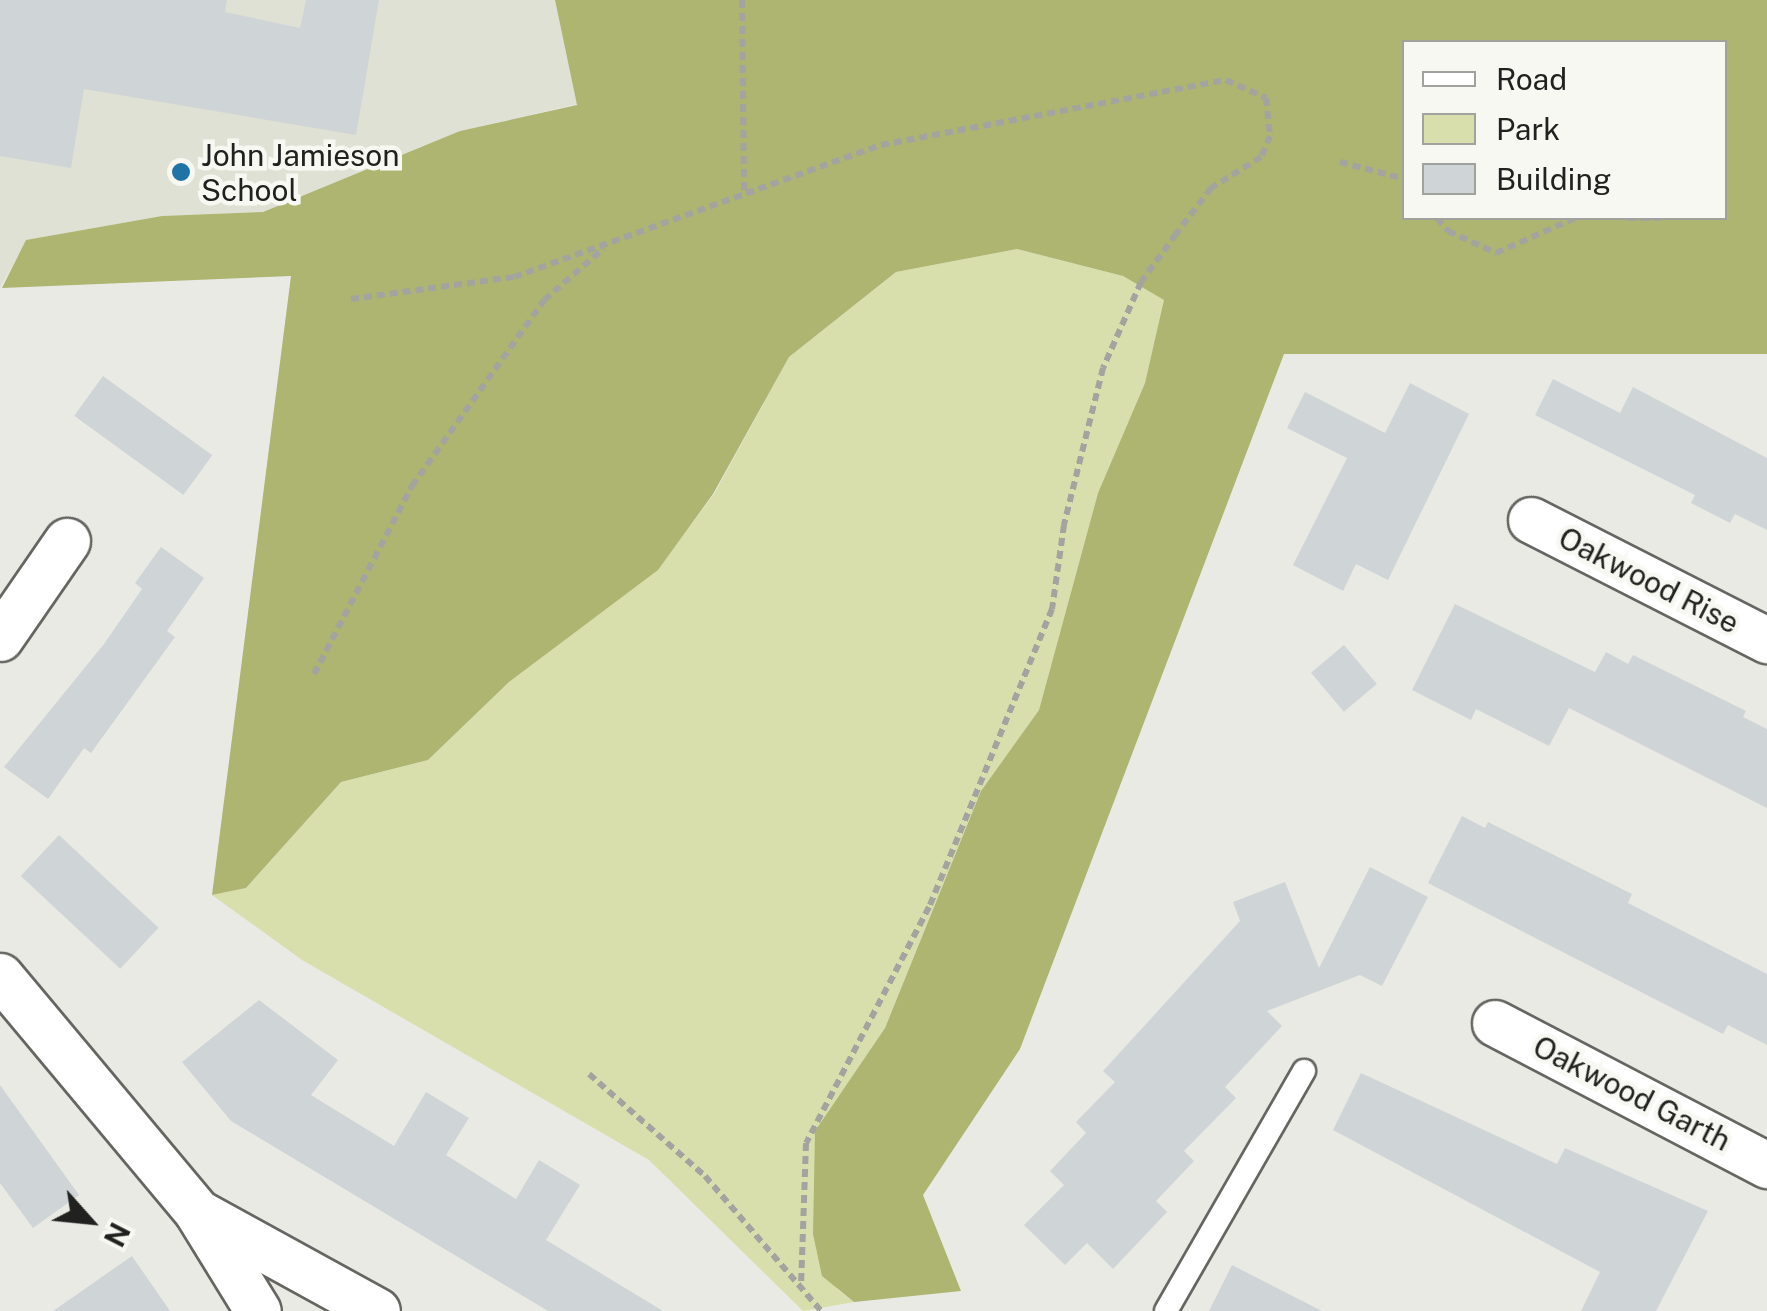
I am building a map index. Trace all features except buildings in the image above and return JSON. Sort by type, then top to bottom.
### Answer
[{"type":"street","name":"Oakwood Rise","points":[[1531,520],[1767,640]]},
{"type":"street","points":[[0,638],[67,541]]},
{"type":"street","points":[[0,976],[197,1212],[258,1311]]},
{"type":"street","name":"Oakwood Garth","points":[[1495,1023],[1767,1165]]},
{"type":"street","points":[[197,1212],[377,1311]]},
{"type":"lane","points":[[1166,1311],[1304,1071]]},
{"type":"path","points":[[742,0],[744,195]]},
{"type":"path","points":[[351,298],[514,278],[881,145],[1226,80],[1266,98],[1270,136],[1260,157],[1211,188],[1176,234],[1141,282],[1103,368],[1064,525],[1052,609],[929,907],[806,1143],[801,1288]]},
{"type":"path","points":[[1340,162],[1402,178]]},
{"type":"path","points":[[1439,220],[1448,231],[1496,253],[1570,220]]},
{"type":"path","points":[[314,674],[412,486],[544,300],[609,244]]},
{"type":"path","points":[[589,1074],[705,1176],[820,1311]]},
{"type":"shaded area","name":"John Jamieson School","points":[[0,0],[555,0],[577,104],[460,131],[263,212],[162,216],[27,240],[0,288]]},
{"type":"green space","points":[[555,0],[1767,0],[1767,354],[1284,354],[1020,1049],[923,1195],[961,1291],[854,1302],[822,1276],[813,1234],[815,1131],[885,1028],[981,791],[1039,710],[1098,493],[1145,383],[1164,300],[1123,276],[1017,249],[896,272],[789,357],[713,494],[658,570],[509,682],[428,760],[341,782],[246,888],[212,895],[291,276],[2,288],[26,240],[162,216],[263,212],[460,131],[577,105]]},
{"type":"green space","points":[[1017,249],[1123,276],[1165,300],[1145,383],[1098,493],[1039,710],[981,791],[885,1028],[815,1131],[820,1243],[837,1289],[854,1302],[803,1311],[649,1160],[302,960],[212,895],[246,888],[341,782],[428,760],[509,682],[657,570],[714,494],[789,357],[896,272]]},
{"type":"place","name":"John Jamieson School","points":[[181,172]]}]
